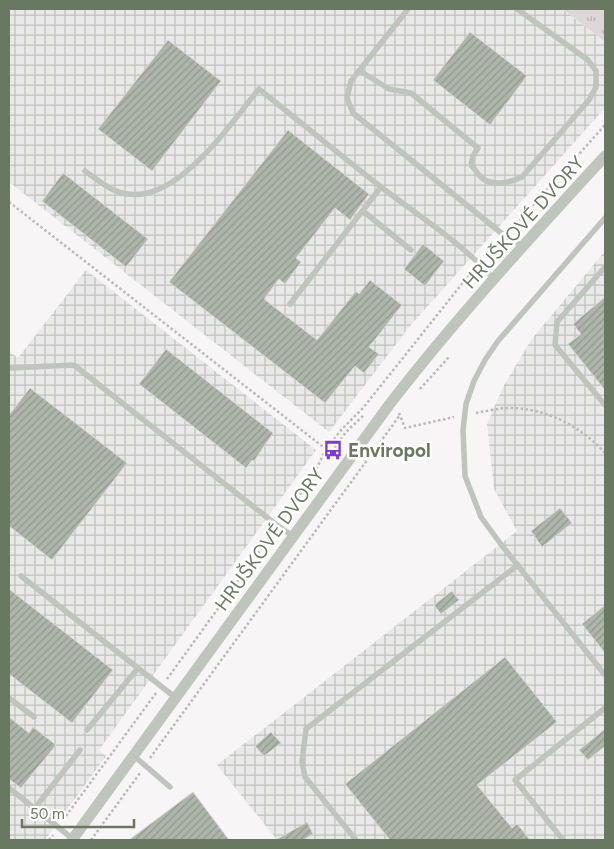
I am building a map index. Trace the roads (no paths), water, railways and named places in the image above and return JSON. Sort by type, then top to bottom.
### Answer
[{"type":"street","name":"HRUŠKOVÉ DVORY","points":[[73,840],[133,755],[177,698],[293,536],[420,365],[523,246],[605,156]]},
{"type":"lane","points":[[408,9],[351,81],[346,98],[353,113],[505,236],[523,246]]},
{"type":"lane","points":[[360,71],[389,89],[411,93],[478,148],[473,156],[471,165],[482,179],[494,182],[508,182],[522,177],[589,100],[596,87],[596,71],[588,60],[517,9]]},
{"type":"lane","points":[[85,171],[115,191],[136,195],[158,190],[172,184],[204,156],[258,88],[381,187],[453,240],[479,262],[494,279]]},
{"type":"lane","points":[[290,304],[381,187]]},
{"type":"lane","points":[[363,211],[411,250]]},
{"type":"lane","points":[[605,218],[498,341],[485,360],[474,381],[466,404],[463,430],[465,476],[481,517],[605,675]]},
{"type":"lane","points":[[605,267],[556,322],[555,345],[605,405]]},
{"type":"lane","points":[[9,368],[74,365],[293,536]]},
{"type":"lane","points":[[356,840],[306,777],[302,762],[306,729],[518,565]]},
{"type":"lane","points":[[21,576],[177,698]]},
{"type":"lane","points":[[87,730],[138,668]]},
{"type":"lane","points":[[9,698],[34,717]]},
{"type":"lane","points":[[563,840],[515,780],[605,708]]},
{"type":"lane","points":[[34,808],[80,750]]},
{"type":"lane","points":[[133,755],[170,787]]},
{"type":"lane","points":[[9,788],[73,840]]},
{"type":"place","name":"Enviropol","points":[[333,450]]}]
